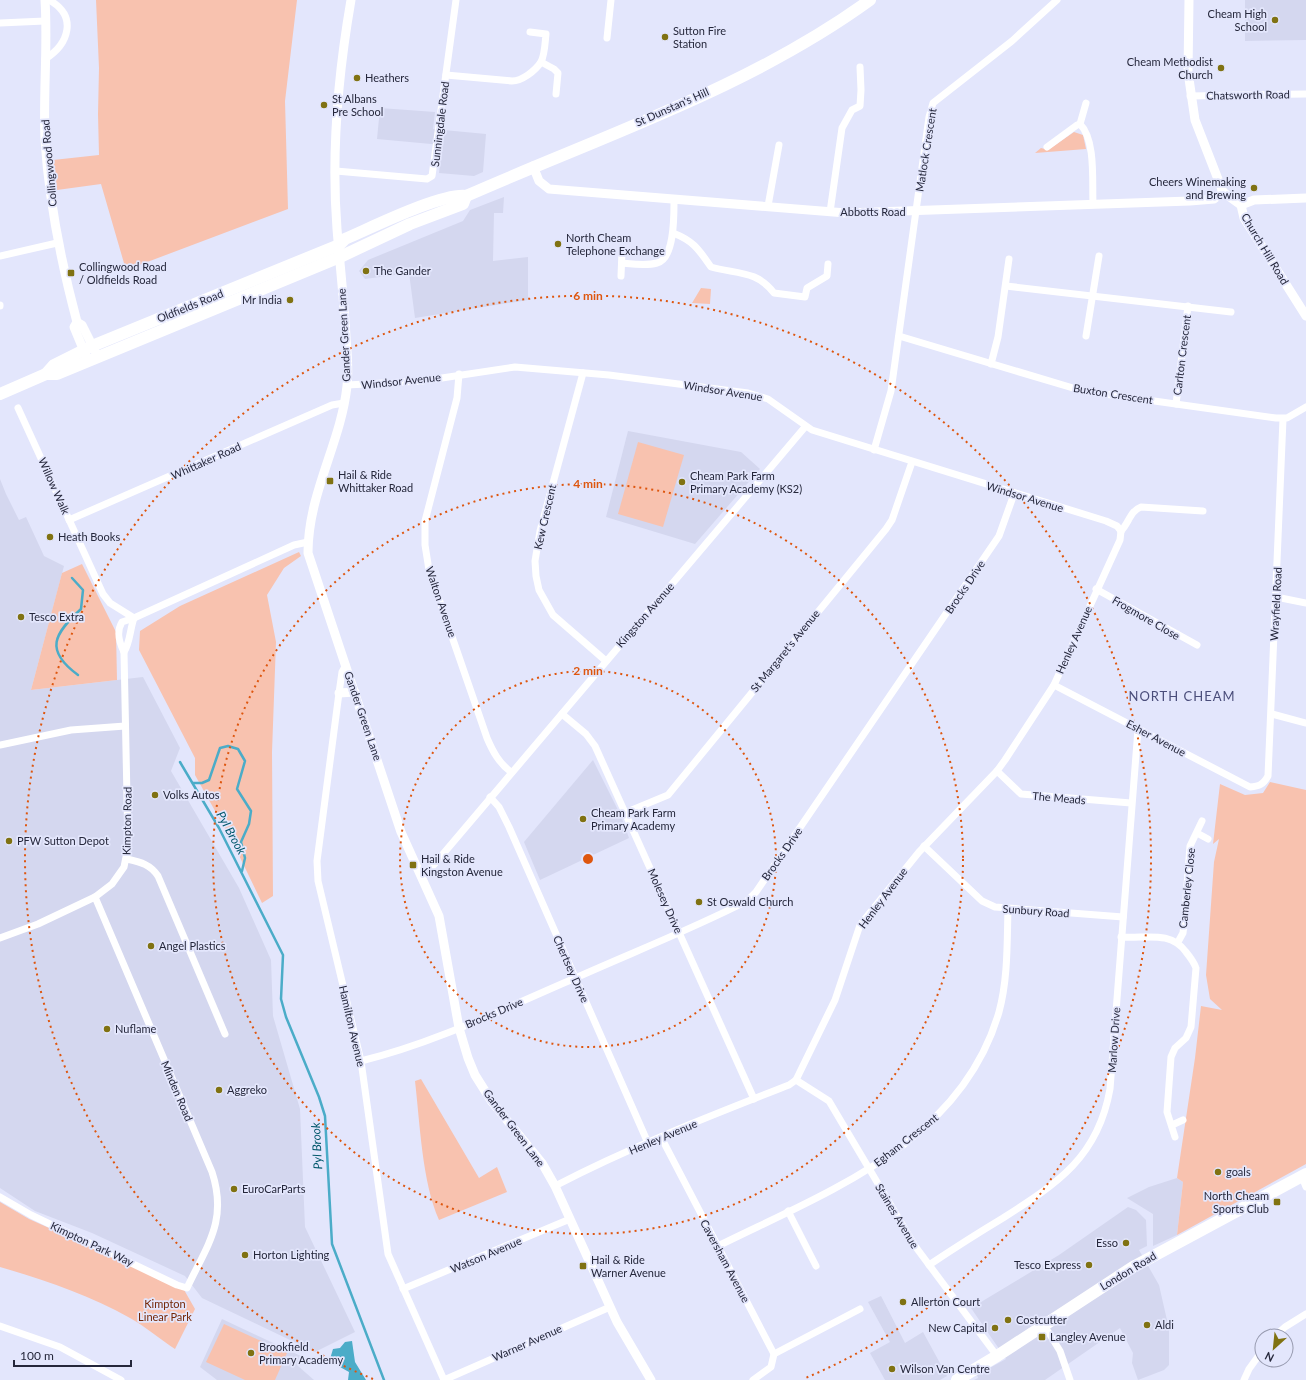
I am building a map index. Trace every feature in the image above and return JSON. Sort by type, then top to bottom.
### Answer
[{"type":"highway","name":"St Dunstan's Hill","points":[[339,244],[345,239],[430,204],[457,195],[466,196],[685,102],[749,72],[815,36],[870,0]]},
{"type":"highway","name":"St Dunstan's Hill","points":[[340,257],[410,224],[463,204],[466,196]]},
{"type":"highway","name":"Oldfields Road","points":[[90,353],[339,244]]},
{"type":"highway","name":"Oldfields Road","points":[[0,394],[46,374],[54,365],[90,353],[340,257]]},
{"type":"highway","name":"London Road","points":[[957,1380],[997,1356],[1133,1267],[1305,1179]]},
{"type":"street","name":"Collingwood Road","points":[[44,0],[46,146],[48,177],[58,243],[77,322],[82,325],[90,353]]},
{"type":"street","points":[[45,59],[55,53],[63,42],[67,28],[66,15],[57,4],[49,0]]},
{"type":"street","name":"Gander Green Lane","points":[[351,0],[340,69],[336,118],[336,171],[347,386],[344,403],[311,512],[308,530],[308,552],[312,571],[346,665],[401,832],[439,916],[460,1028],[468,1058],[484,1090],[534,1151],[555,1186],[620,1329],[651,1380]]},
{"type":"street","name":"Sunningdale Road","points":[[336,171],[427,179],[432,176],[456,0]]},
{"type":"street","points":[[607,38],[611,0]]},
{"type":"street","name":"Matlock Crescent","points":[[874,450],[891,391],[933,103],[1012,41],[1057,0]]},
{"type":"street","points":[[1189,0],[1188,64],[1190,96],[1200,138],[1220,180],[1223,192]]},
{"type":"street","points":[[0,23],[45,21]]},
{"type":"street","points":[[446,75],[516,81],[526,76],[540,62],[546,34],[530,32]]},
{"type":"street","points":[[540,62],[558,73],[556,94]]},
{"type":"street","points":[[830,212],[842,128],[852,110],[860,106],[862,90],[860,67]]},
{"type":"street","name":"Chatsworth Road","points":[[1190,96],[1306,94]]},
{"type":"street","points":[[1048,146],[1080,124],[1086,103]]},
{"type":"street","points":[[1080,124],[1086,130],[1091,153],[1093,204]]},
{"type":"street","points":[[768,206],[779,145]]},
{"type":"street","name":"Abbotts Road","points":[[533,166],[539,181],[549,189],[846,213],[917,212],[1202,200],[1214,199],[1223,192]]},
{"type":"street","name":"Church Hill Road","points":[[1223,192],[1240,205],[1244,218],[1306,316]]},
{"type":"street","points":[[1240,205],[1254,200],[1306,198]]},
{"type":"street","points":[[622,264],[658,263],[664,259],[671,243],[673,233],[674,199]]},
{"type":"street","points":[[673,233],[684,237],[697,246],[711,267],[749,274],[769,285],[774,293],[806,297],[807,288],[827,276],[828,264]]},
{"type":"street","points":[[0,256],[58,243]]},
{"type":"street","points":[[621,276],[622,252]]},
{"type":"street","points":[[1086,336],[1099,256]]},
{"type":"street","points":[[991,364],[998,337],[1009,259]]},
{"type":"street","name":"Carlton Crescent","points":[[1006,286],[1059,293],[1092,294],[1231,312]]},
{"type":"street","name":"Carlton Crescent","points":[[1176,404],[1188,306]]},
{"type":"street","name":"Buxton Crescent","points":[[899,336],[1083,391],[1283,419]]},
{"type":"street","name":"Windsor Avenue","points":[[347,386],[408,382],[515,367],[583,373],[761,396],[774,403],[805,426],[912,462],[1106,521],[1117,526],[1121,531]]},
{"type":"street","name":"Kew Crescent","points":[[583,373],[540,531],[535,561],[536,576],[539,590],[553,615],[606,661]]},
{"type":"street","name":"Walton Avenue","points":[[460,374],[457,398],[425,521],[426,557],[429,570],[487,738],[495,756],[503,766],[511,772]]},
{"type":"street","name":"Whittaker Road","points":[[69,520],[332,405],[344,403]]},
{"type":"street","points":[[1283,419],[1306,407]]},
{"type":"street","name":"Willow Walk","points":[[18,408],[103,594],[110,603],[134,618]]},
{"type":"street","name":"Wrayfield Road","points":[[1259,786],[1268,776],[1272,714],[1283,419]]},
{"type":"street","name":"Kingston Avenue","points":[[420,875],[432,867],[805,426]]},
{"type":"street","name":"St Margaret's Avenue","points":[[627,812],[668,795],[886,529],[892,520],[912,462]]},
{"type":"street","name":"Brocks Drive","points":[[361,1061],[394,1053],[460,1028],[679,933],[747,901],[756,892],[999,536],[1014,494]]},
{"type":"street","name":"Henley Avenue","points":[[555,1186],[590,1168],[661,1137],[789,1085],[796,1080],[835,1000],[860,925],[924,846],[997,771],[1054,685],[1096,589],[1120,540],[1121,531],[1134,511],[1141,507],[1203,511]]},
{"type":"street","name":"Kimpton Road","points":[[0,938],[38,924],[95,897],[118,876],[127,859],[128,775],[125,726],[124,652],[119,643],[119,626],[122,622],[134,618],[294,545],[308,542]]},
{"type":"street","name":"Frogmore Close","points":[[1096,589],[1185,640],[1197,644]]},
{"type":"street","points":[[1276,597],[1306,603]]},
{"type":"street","name":"Kimpton Road","points":[[124,652],[127,647],[129,631],[134,618]]},
{"type":"street","name":"Hamilton Avenue","points":[[346,665],[342,672],[316,871],[361,1061],[388,1254],[402,1290],[444,1380]]},
{"type":"street","name":"Esher Avenue","points":[[1054,685],[1250,787],[1259,786]]},
{"type":"street","points":[[339,693],[355,692]]},
{"type":"street","name":"Molesey Drive","points":[[562,714],[586,734],[596,746],[627,812],[679,933],[754,1099]]},
{"type":"street","points":[[1272,714],[1306,723]]},
{"type":"street","points":[[0,745],[71,730],[125,726]]},
{"type":"street","name":"Marlow Drive","points":[[928,1265],[1046,1190],[1076,1164],[1094,1137],[1107,1108],[1110,1089],[1131,803],[1138,729]]},
{"type":"street","name":"The Meads","points":[[997,771],[1021,794],[1131,803]]},
{"type":"street","name":"Chertsey Drive","points":[[490,798],[499,807],[509,827],[648,1143]]},
{"type":"street","name":"Camberley Close","points":[[1178,942],[1184,924],[1190,846],[1202,821]]},
{"type":"street","name":"Camberley Close","points":[[1197,833],[1208,839]]},
{"type":"street","name":"Sunbury Road","points":[[924,846],[982,901],[995,907],[1123,917]]},
{"type":"street","points":[[127,859],[148,865],[158,876],[225,1034]]},
{"type":"street","name":"Minden Road","points":[[95,897],[216,1184],[218,1221],[187,1288]]},
{"type":"street","name":"Egham Crescent","points":[[718,1246],[869,1169],[922,1131],[948,1106],[962,1087],[981,1055],[998,1012],[1003,991],[1008,909]]},
{"type":"street","name":"Camberley Close","points":[[1121,937],[1156,937],[1178,942],[1194,963],[1196,975],[1191,1027],[1186,1038],[1175,1048],[1171,1057],[1167,1112],[1175,1137]]},
{"type":"street","name":"Staines Avenue","points":[[796,1080],[825,1096],[829,1101],[906,1232],[928,1265],[997,1356]]},
{"type":"street","points":[[1172,1125],[1183,1120]]},
{"type":"street","name":"Caversham Avenue","points":[[661,1137],[774,1354]]},
{"type":"street","name":"Kimpton Park Way","points":[[0,1197],[31,1215],[177,1285],[187,1288]]},
{"type":"street","points":[[788,1211],[816,1266]]},
{"type":"street","name":"Watson Avenue","points":[[402,1290],[570,1219]]},
{"type":"street","name":"Warner Avenue","points":[[444,1380],[610,1307]]},
{"type":"street","points":[[753,1380],[771,1367],[774,1354],[860,1309]]},
{"type":"street","points":[[1285,1328],[1306,1314]]},
{"type":"street","points":[[1044,1325],[1060,1351],[1070,1380]]},
{"type":"street","points":[[0,1326],[60,1347],[121,1380]]},
{"type":"street","points":[[1244,1380],[1254,1362]]},
{"type":"shaded area","name":"Cheam High School","points":[[1245,0],[1306,0],[1306,40],[1245,41]]},
{"type":"shaded area","points":[[380,108],[435,112],[433,129],[486,134],[483,172],[474,176],[439,173],[442,145],[377,139]]},
{"type":"shaded area","points":[[504,197],[503,213],[494,213],[493,261],[528,257],[528,300],[415,318],[409,273],[365,279],[359,271],[368,260],[463,221],[470,210]]},
{"type":"shaded area","name":"Cheam Park Farm Primary Academy (KS2)","points":[[628,431],[741,452],[760,469],[695,544],[606,517]]},
{"type":"shaded area","points":[[0,479],[19,520],[26,517],[44,556],[64,566],[31,690],[143,677],[180,748],[171,771],[239,888],[271,960],[273,1016],[300,1109],[305,1227],[355,1332],[315,1352],[202,1298],[185,1276],[92,1233],[35,1211],[0,1188]]},
{"type":"shaded area","name":"Cheam Park Farm Primary Academy","points":[[593,760],[621,816],[629,838],[540,880],[524,842]]},
{"type":"shaded area","points":[[1177,1178],[1183,1182],[1177,1235],[1153,1246],[1153,1214],[1127,1198],[1149,1187]]},
{"type":"shaded area","points":[[1128,1207],[1136,1210],[1146,1220],[1147,1246],[1139,1250],[1159,1285],[1169,1329],[1169,1365],[1164,1370],[1138,1380],[1132,1363],[1133,1353],[1120,1328],[1045,1380],[974,1380],[978,1378],[977,1375],[1006,1359],[971,1308],[1059,1255]]},
{"type":"shaded area","points":[[881,1296],[905,1343],[923,1332],[947,1376],[940,1380],[885,1380],[870,1353],[890,1342],[868,1302]]},
{"type":"shaded area","name":"Brookfield Primary Academy","points":[[222,1319],[303,1357],[298,1366],[314,1380],[217,1380],[200,1367]]},
{"type":"green space","points":[[96,0],[297,0],[285,101],[288,209],[126,270],[101,184],[57,190],[53,160],[99,155],[99,68]]},
{"type":"green space","points":[[1074,132],[1083,135],[1086,149],[1035,153],[1041,148],[1048,150]]},
{"type":"green space","points":[[701,288],[711,289],[710,304],[692,303]]},
{"type":"green space","points":[[638,442],[684,455],[663,527],[618,514]]},
{"type":"green space","points":[[299,552],[301,556],[284,568],[267,595],[276,642],[272,752],[273,896],[262,903],[233,843],[195,775],[195,758],[139,650],[140,631],[180,606]]},
{"type":"green space","points":[[82,564],[116,632],[117,680],[31,690],[62,573]]},
{"type":"green space","points":[[1270,782],[1306,790],[1306,1164],[1177,1235],[1183,1182],[1177,1178],[1195,1058],[1201,1006],[1222,1010],[1210,999],[1206,975],[1214,862],[1219,839],[1213,844],[1220,784],[1245,795],[1263,793]]},
{"type":"green space","points":[[421,1079],[479,1178],[497,1167],[507,1192],[439,1220],[433,1205],[422,1152],[415,1081]]},
{"type":"green space","name":"Kimpton Linear Park","points":[[0,1202],[29,1219],[183,1288],[195,1309],[175,1349],[136,1322],[99,1302],[34,1277],[0,1267]]},
{"type":"green space","name":"Brookfield Primary Academy","points":[[224,1324],[287,1353],[275,1380],[245,1380],[206,1362]]},
{"type":"water","points":[[352,1341],[355,1362],[366,1380],[348,1380],[349,1372],[330,1359],[333,1349],[340,1348],[345,1342]]},
{"type":"waterway","name":"Pyl Brook","points":[[72,578],[83,590],[81,609],[64,626],[59,634],[57,650],[60,658],[78,675]]},
{"type":"waterway","name":"Pyl Brook","points":[[193,783],[202,783],[209,780],[220,748],[228,746],[238,749],[245,761],[237,789],[251,811],[249,824],[241,842],[245,858],[242,871]]},
{"type":"waterway","name":"Pyl Brook","points":[[180,762],[219,828],[283,955],[281,999],[286,1017],[319,1097],[325,1116],[332,1244],[384,1380]]},
{"type":"place","name":"Cheam High School","points":[[1275,20]]},
{"type":"place","name":"Sutton Fire Station","points":[[665,37]]},
{"type":"place","name":"Cheam Methodist Church","points":[[1221,68]]},
{"type":"place","name":"Heathers","points":[[357,78]]},
{"type":"place","name":"St Albans Pre School","points":[[324,105]]},
{"type":"place","name":"Cheers Winemaking and Brewing","points":[[1254,188]]},
{"type":"place","name":"North Cheam Telephone Exchange","points":[[558,244]]},
{"type":"place","name":"The Gander","points":[[366,271]]},
{"type":"place","name":"Collingwood Road / Oldfields Road","points":[[71,273]]},
{"type":"place","name":"Mr India","points":[[290,300]]},
{"type":"place","name":"Hail & Ride Whittaker Road","points":[[330,481]]},
{"type":"place","name":"Cheam Park Farm Primary Academy (KS2)","points":[[682,482]]},
{"type":"place","name":"Heath Books","points":[[50,537]]},
{"type":"place","name":"Tesco Extra","points":[[21,617]]},
{"type":"place","name":"Volks Autos","points":[[155,795]]},
{"type":"place","name":"Cheam Park Farm Primary Academy","points":[[583,819]]},
{"type":"place","name":"PFW Sutton Depot","points":[[9,841]]},
{"type":"place","name":"Hail & Ride Kingston Avenue","points":[[413,865]]},
{"type":"place","name":"St Oswald Church","points":[[699,902]]},
{"type":"place","name":"Angel Plastics","points":[[151,946]]},
{"type":"place","name":"Nuflame","points":[[107,1029]]},
{"type":"place","name":"Aggreko","points":[[219,1090]]},
{"type":"place","name":"goals","points":[[1218,1172]]},
{"type":"place","name":"EuroCarParts","points":[[234,1189]]},
{"type":"place","name":"North Cheam Sports Club","points":[[1277,1202]]},
{"type":"place","name":"Esso","points":[[1126,1243]]},
{"type":"place","name":"Horton Lighting","points":[[245,1255]]},
{"type":"place","name":"Tesco Express","points":[[1089,1265]]},
{"type":"place","name":"Hail & Ride Warner Avenue","points":[[583,1266]]},
{"type":"place","name":"Allerton Court","points":[[903,1302]]},
{"type":"place","name":"Costcutter","points":[[1008,1320]]},
{"type":"place","name":"Aldi","points":[[1147,1325]]},
{"type":"place","name":"New Capital","points":[[995,1328]]},
{"type":"place","name":"Langley Avenue","points":[[1042,1337]]},
{"type":"place","name":"Brookfield Primary Academy","points":[[251,1353]]},
{"type":"place","name":"Wilson Van Centre","points":[[892,1369]]},
{"type":"district","name":"NORTH CHEAM","points":[[1182,696]]}]
